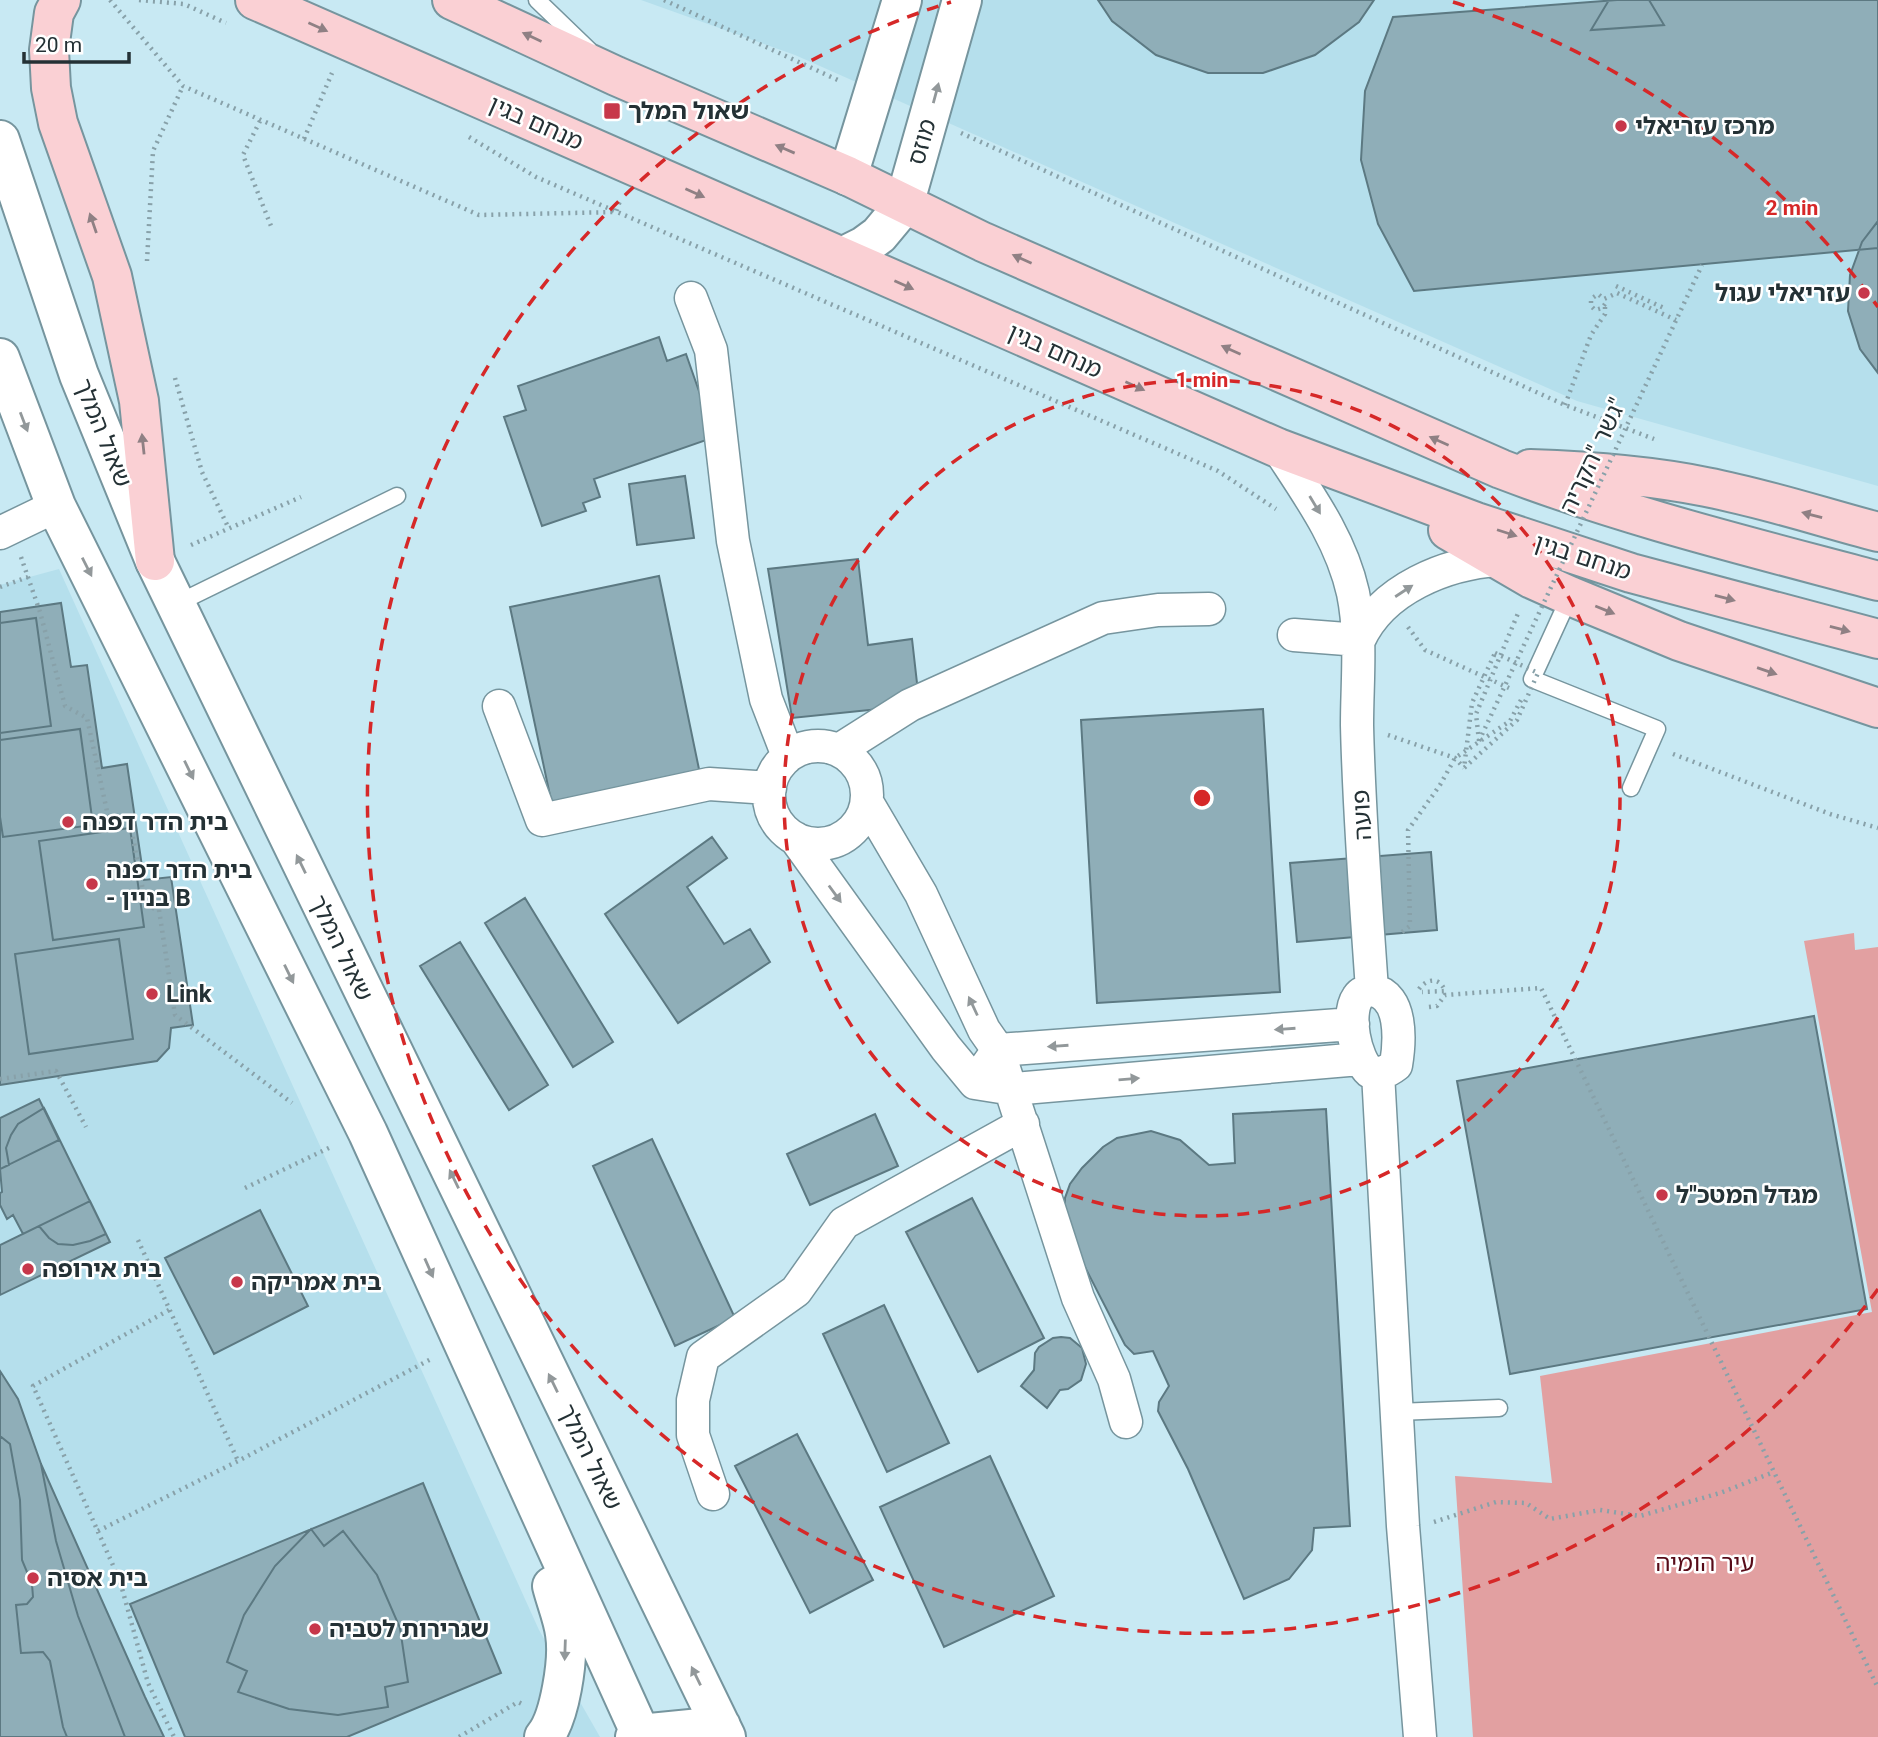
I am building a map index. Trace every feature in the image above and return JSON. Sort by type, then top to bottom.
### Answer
[{"type":"main road","points":[[61,0],[54,13],[48,50],[51,88],[58,122],[112,276],[139,401],[155,561]]},
{"type":"main road","points":[[452,0],[616,76],[848,177],[904,205],[1501,469],[1569,495],[1659,523],[1878,581]]},
{"type":"main road","name":"מנחם בגין","points":[[244,13],[632,165],[1278,448],[1374,485],[1631,573],[1878,639]]},
{"type":"main road","points":[[1501,469],[1583,470],[1694,485],[1878,532]]},
{"type":"main road","points":[[1374,485],[1532,579],[1570,596],[1679,641],[1878,708]]},
{"type":"street","points":[[848,177],[902,0]]},
{"type":"street","name":"מוזס","points":[[842,257],[879,235],[904,205],[962,0]]},
{"type":"street","name":"שאול המלך","points":[[0,140],[79,374],[155,561],[718,1733]]},
{"type":"street","points":[[691,298],[711,350],[733,541],[766,699],[788,756]]},
{"type":"street","points":[[0,358],[56,506],[368,1133],[639,1736],[718,1733]]},
{"type":"street","name":"פועה","points":[[1278,448],[1337,544],[1353,591],[1359,640],[1357,725],[1373,990]]},
{"type":"street","points":[[0,533],[56,506]]},
{"type":"street","points":[[1294,635],[1359,640],[1375,614],[1412,586],[1460,566],[1478,561],[1499,560]]},
{"type":"street","points":[[839,750],[910,705],[1103,618],[1158,610],[1209,609]]},
{"type":"street","points":[[499,706],[542,820],[709,784],[770,788]]},
{"type":"street","points":[[795,838],[810,843],[841,839],[862,817],[867,802],[867,786],[862,771],[852,759],[839,750],[813,746],[788,756],[779,765],[770,788],[770,803],[775,817],[795,838],[946,1048],[975,1083],[1013,1089],[1369,1066],[1388,1071],[1396,1065],[1399,1051],[1395,1010],[1390,998],[1380,991],[1364,992],[1358,997],[1354,1007],[1353,1024],[1355,1045],[1369,1066],[1420,1737]]},
{"type":"street","points":[[867,802],[921,894],[984,1030],[998,1050],[1013,1089],[1078,1298],[1114,1379],[1126,1422]]},
{"type":"street","points":[[998,1050],[1353,1024]]},
{"type":"street","points":[[975,1083],[998,1050]]},
{"type":"street","points":[[713,1494],[693,1435],[693,1400],[704,1357],[796,1291],[844,1223],[1023,1124]]},
{"type":"street","points":[[518,1466],[566,1636],[565,1669],[555,1716],[539,1722]]},
{"type":"lane","points":[[537,0],[616,76]]},
{"type":"lane","points":[[176,604],[397,496]]},
{"type":"lane","points":[[1570,596],[1532,679],[1657,729],[1631,788]]},
{"type":"lane","points":[[1397,1412],[1499,1408]]},
{"type":"path","points":[[110,0],[183,86],[479,215],[616,212]]},
{"type":"path","points":[[139,0],[244,13]]},
{"type":"path","points":[[664,0],[874,96]]},
{"type":"path","points":[[304,139],[332,72],[344,77]]},
{"type":"path","points":[[147,262],[153,152],[183,86]]},
{"type":"path","points":[[929,119],[1565,405],[1659,441]]},
{"type":"path","points":[[260,120],[243,155],[271,226]]},
{"type":"path","points":[[462,132],[536,177],[1218,471],[1280,513]]},
{"type":"path","points":[[616,212],[632,165]]},
{"type":"path","name":"גשר \"הקריה\"","points":[[1479,741],[1702,265]]},
{"type":"path","points":[[1565,405],[1591,335],[1605,314],[1605,304],[1595,310],[1591,306],[1591,299],[1598,295],[1604,299],[1617,289]]},
{"type":"path","points":[[1617,289],[1676,320]]},
{"type":"path","points":[[1617,289],[1664,308]]},
{"type":"path","points":[[173,370],[202,472],[229,529]]},
{"type":"path","points":[[155,561],[301,497]]},
{"type":"path","points":[[22,561],[40,612],[65,706],[87,718],[108,816],[130,817],[146,906],[159,911],[175,1015],[292,1103]]},
{"type":"path","points":[[0,587],[28,577]]},
{"type":"path","points":[[1479,741],[1476,714],[1532,579]]},
{"type":"path","points":[[1494,653],[1538,673],[1517,720],[1464,768],[1472,703],[1494,653]]},
{"type":"path","points":[[1409,898],[1408,830],[1440,785],[1455,758],[1510,721],[1532,679]]},
{"type":"path","points":[[1357,725],[1455,758],[1464,768]]},
{"type":"path","points":[[1419,997],[1419,988],[1429,980],[1441,983],[1445,991]]},
{"type":"path","points":[[1424,1004],[1428,1007],[1437,1006],[1445,995],[1541,988],[1878,1688]]},
{"type":"path","points":[[0,1079],[56,1071],[86,1127]]},
{"type":"path","points":[[245,1188],[342,1142],[368,1133]]},
{"type":"path","points":[[138,1240],[238,1461]]},
{"type":"path","points":[[169,1310],[33,1386],[120,1581],[148,1683],[174,1737]]},
{"type":"path","points":[[98,1531],[416,1367]]},
{"type":"path","points":[[236,1452],[238,1461]]},
{"type":"path","points":[[1403,1526],[1428,1524],[1496,1502],[1526,1503],[1550,1519],[1600,1510],[1640,1516],[1720,1493],[1774,1472]]},
{"type":"path","points":[[459,1737],[517,1702],[539,1722]]},
{"type":"shaded area","points":[[641,0],[1878,0],[1878,486],[1577,401],[795,55]]},
{"type":"shaded area","points":[[59,569],[539,1630],[600,1737],[0,1737],[0,585]]},
{"type":"green space","name":"עיר הומיה","points":[[1854,933],[1855,950],[1878,947],[1878,1737],[1473,1737],[1455,1476],[1552,1483],[1540,1376],[1872,1312],[1804,941]]},
{"type":"building","points":[[1098,0],[1374,0],[1359,22],[1315,55],[1263,73],[1208,73],[1156,55],[1112,21]]},
{"type":"building","points":[[1609,0],[1649,0],[1664,25],[1591,30]]},
{"type":"building","name":"מרכז עזריאלי","points":[[1617,0],[1878,0],[1878,248],[1414,291],[1378,224],[1361,160],[1365,91],[1393,17]]},
{"type":"building","name":"עזריאלי עגול","points":[[1878,221],[1878,373],[1860,349],[1848,311],[1850,275],[1862,242]]},
{"type":"building","points":[[659,337],[667,361],[686,354],[715,437],[594,479],[600,497],[583,503],[586,511],[542,526],[504,417],[526,410],[518,386]]},
{"type":"building","points":[[685,476],[694,538],[637,545],[629,484]]},
{"type":"building","points":[[858,559],[868,645],[912,639],[918,692],[879,709],[792,718],[768,569]]},
{"type":"building","points":[[659,576],[700,774],[552,805],[510,607]]},
{"type":"building","name":"בית הדר דפנה","points":[[61,603],[71,667],[87,665],[102,768],[127,764],[144,880],[171,877],[193,1025],[171,1028],[169,1048],[157,1061],[0,1085],[0,612]]},
{"type":"building","points":[[36,618],[51,726],[0,733],[0,623]]},
{"type":"building","points":[[1263,709],[1280,992],[1097,1003],[1081,720]]},
{"type":"building","points":[[80,729],[93,825],[3,837],[0,817],[0,740]]},
{"type":"building","name":"בית הדר דפנה - בניין B","points":[[130,828],[144,927],[53,940],[39,841]]},
{"type":"building","points":[[712,837],[727,858],[687,887],[724,944],[750,929],[770,962],[678,1023],[605,914]]},
{"type":"building","points":[[1431,852],[1437,930],[1297,942],[1290,863]]},
{"type":"building","points":[[525,898],[613,1042],[573,1067],[485,923]]},
{"type":"building","points":[[119,939],[133,1039],[29,1054],[15,954]]},
{"type":"building","points":[[460,942],[548,1085],[509,1110],[420,966]]},
{"type":"building","name":"מגדל המטכ\"ל","points":[[1814,1016],[1867,1309],[1510,1374],[1457,1081]]},
{"type":"building","points":[[39,1099],[59,1140],[0,1169],[0,1118]]},
{"type":"building","points":[[44,1108],[106,1234],[90,1241],[73,1245],[58,1244],[39,1226],[23,1234],[13,1215],[7,1219],[0,1205],[0,1169],[9,1165],[6,1148],[11,1135],[18,1124]]},
{"type":"building","points":[[1326,1109],[1350,1526],[1314,1528],[1312,1550],[1289,1579],[1244,1599],[1188,1469],[1158,1411],[1159,1402],[1169,1386],[1153,1351],[1134,1354],[1125,1345],[1070,1238],[1064,1214],[1065,1198],[1070,1184],[1082,1168],[1103,1147],[1117,1138],[1151,1131],[1180,1140],[1209,1165],[1235,1163],[1233,1114]]},
{"type":"building","points":[[875,1114],[898,1166],[810,1205],[787,1154]]},
{"type":"building","points":[[652,1139],[735,1318],[675,1346],[593,1166]]},
{"type":"building","points":[[972,1198],[1044,1338],[978,1372],[906,1232]]},
{"type":"building","name":"בית אירופה","points":[[90,1201],[110,1242],[0,1295],[0,1245]]},
{"type":"building","name":"בית אמריקה","points":[[260,1210],[308,1306],[214,1354],[165,1258]]},
{"type":"building","points":[[884,1305],[949,1443],[887,1472],[823,1334]]},
{"type":"building","points":[[1053,1338],[1070,1338],[1082,1348],[1086,1364],[1081,1380],[1068,1389],[1060,1390],[1047,1408],[1021,1386],[1034,1370],[1035,1353],[1039,1347]]},
{"type":"building","name":"בית אסיה","points":[[0,1371],[18,1399],[41,1464],[56,1541],[78,1616],[125,1737],[0,1737]]},
{"type":"building","points":[[797,1434],[873,1580],[810,1613],[735,1466]]},
{"type":"building","points":[[0,1436],[10,1444],[20,1500],[22,1560],[32,1584],[33,1597],[27,1604],[16,1605],[21,1653],[43,1652],[50,1661],[67,1737],[0,1737]]},
{"type":"building","points":[[990,1456],[1054,1596],[944,1647],[880,1507]]},
{"type":"building","points":[[41,1464],[164,1737],[125,1737],[78,1616],[56,1541]]},
{"type":"building","points":[[423,1483],[501,1673],[347,1737],[185,1737],[130,1604]]},
{"type":"building","points":[[311,1529],[324,1546],[343,1531],[377,1575],[400,1628],[408,1682],[385,1687],[388,1707],[338,1715],[289,1709],[238,1692],[247,1671],[227,1662],[244,1615],[275,1566]]},
{"type":"place","name":"שאול המלך","points":[[612,111]]},
{"type":"place","name":"מרכז עזריאלי","points":[[1621,126]]},
{"type":"place","name":"עזריאלי עגול","points":[[1864,293]]},
{"type":"place","name":"בית הדר דפנה","points":[[68,822]]},
{"type":"place","name":"בית הדר דפנה - בניין B","points":[[92,884]]},
{"type":"place","name":"Link","points":[[152,994]]},
{"type":"place","name":"מגדל המטכ\"ל","points":[[1662,1195]]},
{"type":"place","name":"בית אירופה","points":[[28,1269]]},
{"type":"place","name":"בית אמריקה","points":[[237,1282]]},
{"type":"place","name":"בית אסיה","points":[[33,1578]]},
{"type":"place","name":"שגרירות לטביה","points":[[315,1629]]}]
